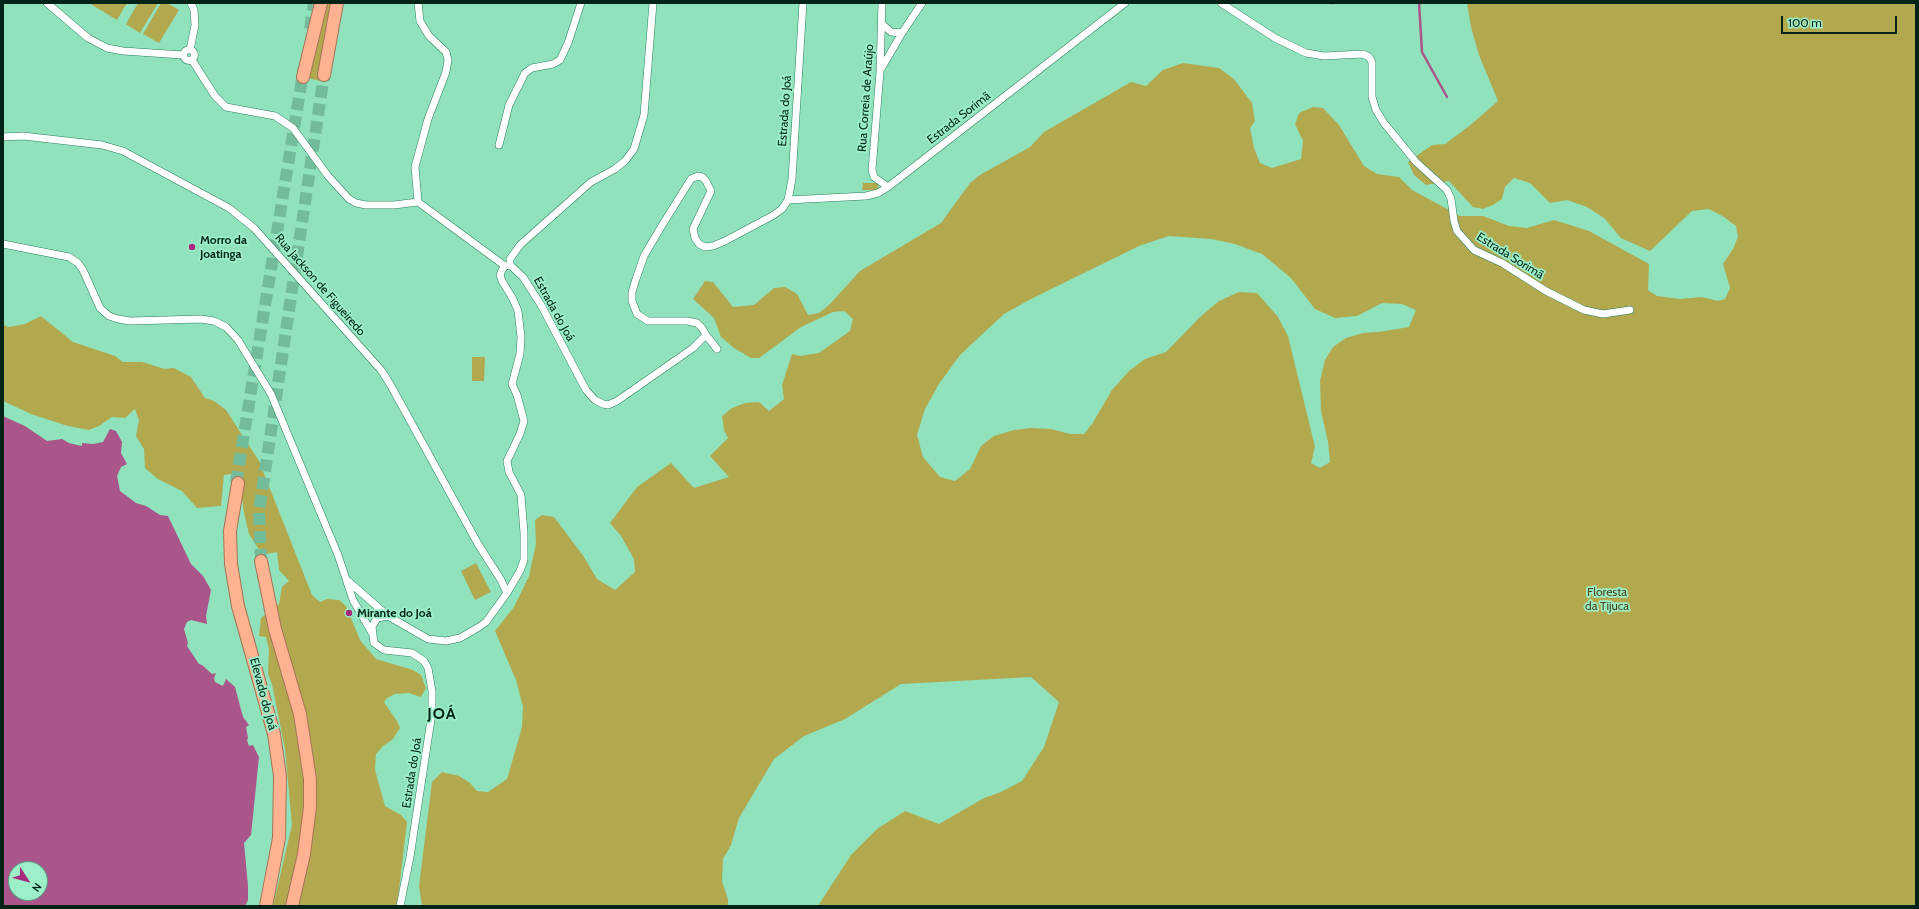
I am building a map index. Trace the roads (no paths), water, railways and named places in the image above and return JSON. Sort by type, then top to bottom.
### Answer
[{"type":"highway","points":[[304,77],[321,3]]},
{"type":"highway","points":[[324,75],[337,3]]},
{"type":"highway","name":"Elevado do Joá","points":[[237,483],[230,531],[231,564],[238,606],[274,734],[280,776],[279,838],[265,906]]},
{"type":"highway","points":[[261,561],[265,588],[275,629],[300,714],[310,779],[310,807],[304,854],[292,906]]},
{"type":"street","points":[[48,3],[88,38],[107,48],[123,51],[183,55]]},
{"type":"street","points":[[191,3],[194,10],[195,25],[190,50],[194,55],[192,60],[215,96],[226,107],[275,116],[294,128],[328,176],[350,199],[356,203],[366,205],[394,205],[418,202],[507,265]]},
{"type":"street","points":[[418,3],[420,21],[429,36],[446,52],[448,60],[446,72],[428,119],[415,167],[418,202]]},
{"type":"street","points":[[499,145],[509,105],[525,73],[532,68],[553,64],[560,60],[568,43],[581,3]]},
{"type":"street","points":[[348,580],[388,616],[428,639],[440,641],[452,640],[466,635],[479,628],[486,622],[507,593],[520,571],[524,560],[524,533],[521,496],[509,472],[507,462],[520,434],[524,421],[517,395],[512,384],[520,354],[520,325],[513,299],[500,275],[520,246],[591,182],[625,161],[634,149],[644,115],[653,3]]},
{"type":"street","name":"Estrada do Joá","points":[[788,200],[792,179],[803,3]]},
{"type":"street","name":"Rua Correia de Araújo","points":[[882,3],[880,72],[872,170],[874,176],[888,188]]},
{"type":"street","points":[[880,72],[902,33],[922,3]]},
{"type":"street","name":"Estrada Sorimã","points":[[788,200],[866,196],[878,193],[888,188],[1125,3]]},
{"type":"street","name":"Estrada Sorimã","points":[[1221,3],[1275,38],[1306,54],[1324,56],[1363,54],[1369,57],[1372,62],[1372,97],[1376,110],[1384,123],[1416,162],[1448,190],[1457,230],[1474,250],[1502,263],[1546,291],[1584,310],[1603,314],[1630,310]]},
{"type":"street","points":[[882,24],[891,32],[902,33]]},
{"type":"street","points":[[183,55],[184,52],[190,50]]},
{"type":"street","points":[[183,55],[185,60],[192,60]]},
{"type":"street","name":"Rua Jackson de Figueiredo","points":[[3,137],[23,136],[102,145],[123,151],[229,208],[254,228],[372,360],[390,384],[478,544],[501,580],[507,593]]},
{"type":"street","points":[[717,349],[697,323],[687,321],[644,320],[637,314],[633,306],[632,292],[644,256],[660,227],[691,179],[698,176],[706,181],[710,192],[693,229],[695,238],[699,244],[705,247],[713,246],[725,241],[772,216],[782,209],[788,200]]},
{"type":"street","points":[[3,244],[69,257],[78,263],[83,270],[100,308],[109,316],[130,321],[201,319],[214,321],[226,327],[238,340],[271,394],[348,580],[353,600],[372,633]]},
{"type":"street","name":"Estrada do Joá","points":[[507,265],[523,277],[541,305],[586,390],[594,400],[603,404],[608,405],[617,401],[693,348],[706,335]]},
{"type":"street","points":[[372,633],[375,620],[382,616],[388,616]]},
{"type":"street","name":"Estrada do Joá","points":[[372,633],[374,643],[384,650],[412,653],[420,657],[428,668],[432,691],[432,713],[410,857],[400,906]]},
{"type":"waterway","points":[[1419,3],[1422,52],[1447,97]]},
{"type":"tunnel","points":[[310,29],[314,3]]},
{"type":"tunnel","points":[[236,483],[304,67]]},
{"type":"tunnel","points":[[261,561],[259,512],[324,75]]},
{"type":"place","name":"Morro da Joatinga","points":[[192,247]]},
{"type":"place","name":"Mirante do Joá","points":[[349,613]]},
{"type":"district","name":"JOÁ","points":[[442,714]]},
{"type":"park label","name":"Floresta da Tijuca","points":[[1607,599]]}]
